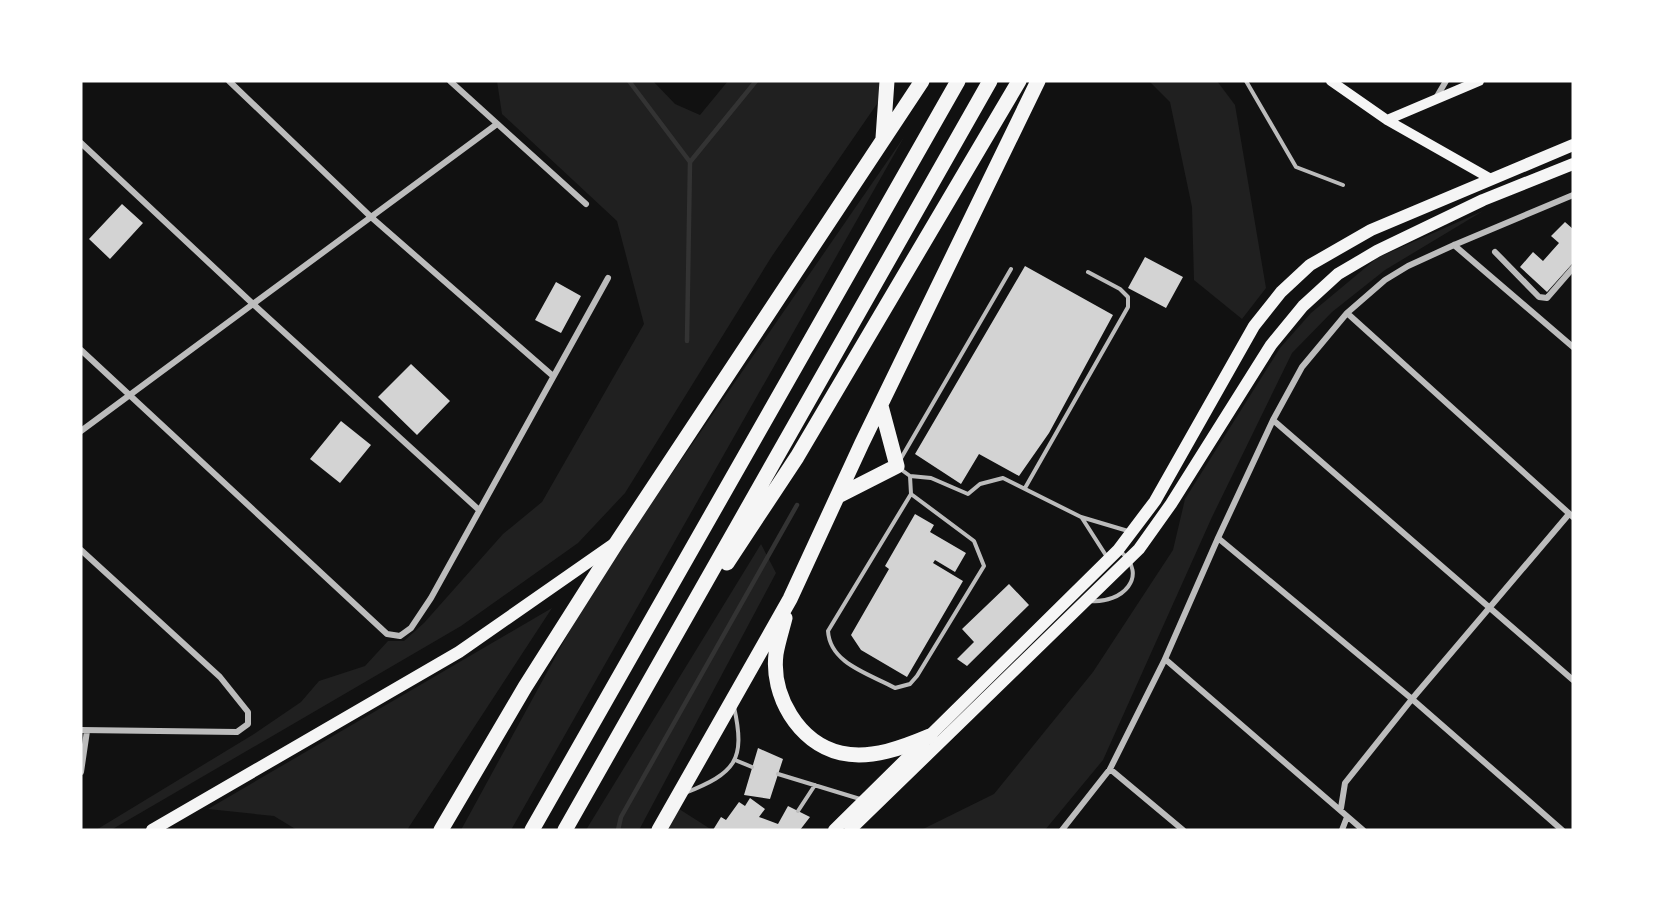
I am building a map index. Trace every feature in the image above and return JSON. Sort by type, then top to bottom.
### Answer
[{"type":"highway","points":[[883,142],[887,81]]},
{"type":"highway","points":[[441,830],[525,687],[617,542],[922,81]]},
{"type":"highway","points":[[532,830],[958,81]]},
{"type":"highway","points":[[565,830],[990,81]]},
{"type":"highway","points":[[648,684],[797,457],[1019,81]]},
{"type":"highway","points":[[659,830],[790,599],[837,496],[1038,81]]},
{"type":"highway","points":[[837,496],[897,466],[881,406]]},
{"type":"highway","points":[[790,599],[776,655],[778,685],[785,708],[800,729],[820,743],[842,753],[896,750],[930,736]]},
{"type":"main road","points":[[1331,81],[1388,120],[1491,180]]},
{"type":"main road","points":[[1388,120],[1479,81]]},
{"type":"main road","points":[[834,830],[1118,550],[1155,501],[1254,326],[1281,292],[1310,265],[1371,230],[1573,145]]},
{"type":"main road","points":[[850,830],[1129,558],[1172,504],[1228,409],[1271,345],[1303,306],[1338,274],[1377,251],[1483,200],[1573,164]]},
{"type":"main road","points":[[1558,171],[1573,169]]},
{"type":"main road","points":[[152,830],[459,652],[617,542]]},
{"type":"street","points":[[230,81],[371,217],[553,376]]},
{"type":"street","points":[[450,81],[586,204]]},
{"type":"street","points":[[1436,98],[1446,81]]},
{"type":"street","points":[[81,431],[497,124]]},
{"type":"street","points":[[81,142],[253,304],[479,510]]},
{"type":"street","points":[[1062,830],[1110,768],[1165,659],[1273,420],[1302,367],[1347,313],[1385,280],[1408,266],[1454,245],[1573,195]]},
{"type":"street","points":[[1454,245],[1573,347]]},
{"type":"street","points":[[1496,252],[1539,297],[1546,298],[1573,268]]},
{"type":"street","points":[[81,350],[387,634],[400,636],[411,628],[431,598],[608,278]]},
{"type":"street","points":[[1341,808],[1345,783],[1412,699],[1571,516],[1347,313]]},
{"type":"street","points":[[1273,420],[1489,610],[1573,680]]},
{"type":"street","points":[[1218,538],[1412,699],[1562,830]]},
{"type":"street","points":[[81,550],[220,677],[248,712],[248,724],[237,732],[84,730],[81,772]]},
{"type":"street","points":[[1165,659],[1341,808],[1347,817],[1363,830]]},
{"type":"street","points":[[1110,768],[1183,830]]},
{"type":"street","points":[[1342,830],[1347,817]]},
{"type":"lane","points":[[1246,81],[1296,167],[1343,185]]},
{"type":"lane","points":[[1011,269],[897,466],[910,476],[931,478],[968,494],[980,484],[1003,478],[1081,517],[1131,532]]},
{"type":"lane","points":[[1025,488],[1128,307],[1128,297],[1120,289],[1088,272]]},
{"type":"lane","points":[[910,476],[911,494],[828,631],[829,642],[840,658],[896,688],[910,684],[917,676],[984,566],[974,541],[911,494]]},
{"type":"lane","points":[[1081,517],[1109,559]]},
{"type":"lane","points":[[1086,600],[1106,600],[1125,591],[1134,572],[1129,558],[1118,550]]},
{"type":"lane","points":[[679,795],[704,786],[724,773],[735,760],[740,748],[740,733],[732,702]]},
{"type":"lane","points":[[735,760],[752,767]]},
{"type":"lane","points":[[778,774],[864,800]]},
{"type":"lane","points":[[798,810],[815,786]]},
{"type":"shaded area","points":[[497,81],[653,81],[675,104],[700,115],[728,81],[883,81],[881,98],[772,256],[625,493],[578,543],[461,626],[111,830],[96,830],[254,734],[301,702],[319,681],[365,666],[388,641],[404,641],[424,623],[503,534],[542,502],[644,324],[617,221],[502,114]]},
{"type":"shaded area","points":[[1149,81],[1217,81],[1235,105],[1266,288],[1242,319],[1194,280],[1192,207],[1170,102]]},
{"type":"shaded area","points":[[904,137],[511,830],[461,830],[593,588]]},
{"type":"shaded area","points":[[1483,211],[1385,270],[1332,312],[1292,353],[1212,517],[1103,760],[1045,830],[921,830],[994,794],[1093,672],[1173,550],[1185,499],[1280,348],[1311,313],[1377,258]]},
{"type":"shaded area","points":[[761,544],[776,573],[639,830],[586,830]]},
{"type":"shaded area","points":[[552,608],[407,830],[297,830],[274,816],[208,809]]},
{"type":"shaded area","points":[[676,807],[712,830],[664,830]]},
{"type":"building","points":[[122,204],[143,223],[110,259],[89,239]]},
{"type":"building","points":[[1565,222],[1573,229],[1573,263],[1547,292],[1520,267],[1533,252],[1543,261],[1559,243],[1551,236]]},
{"type":"building","points":[[1145,257],[1183,277],[1166,308],[1128,288]]},
{"type":"building","points":[[1025,266],[1113,315],[1049,433],[1019,476],[979,454],[961,484],[915,454]]},
{"type":"building","points":[[556,282],[581,296],[561,333],[535,320]]},
{"type":"building","points":[[411,364],[450,401],[417,435],[378,397]]},
{"type":"building","points":[[341,421],[371,445],[340,483],[310,459]]},
{"type":"building","points":[[915,514],[934,525],[930,532],[966,553],[955,572],[935,560],[933,563],[963,581],[907,677],[861,650],[851,635],[889,569],[885,566]]},
{"type":"building","points":[[1009,584],[1029,605],[967,666],[957,659],[974,642],[962,629]]},
{"type":"building","points":[[758,748],[783,759],[770,799],[744,795]]},
{"type":"building","points":[[750,798],[765,809],[759,817],[778,824],[788,806],[810,817],[800,830],[713,830],[721,817],[726,820],[739,802],[745,806]]},
{"type":"waterway","points":[[629,81],[690,162]]},
{"type":"waterway","points":[[687,341],[690,162],[756,81]]},
{"type":"waterway","points":[[618,830],[621,817],[797,505]]}]
